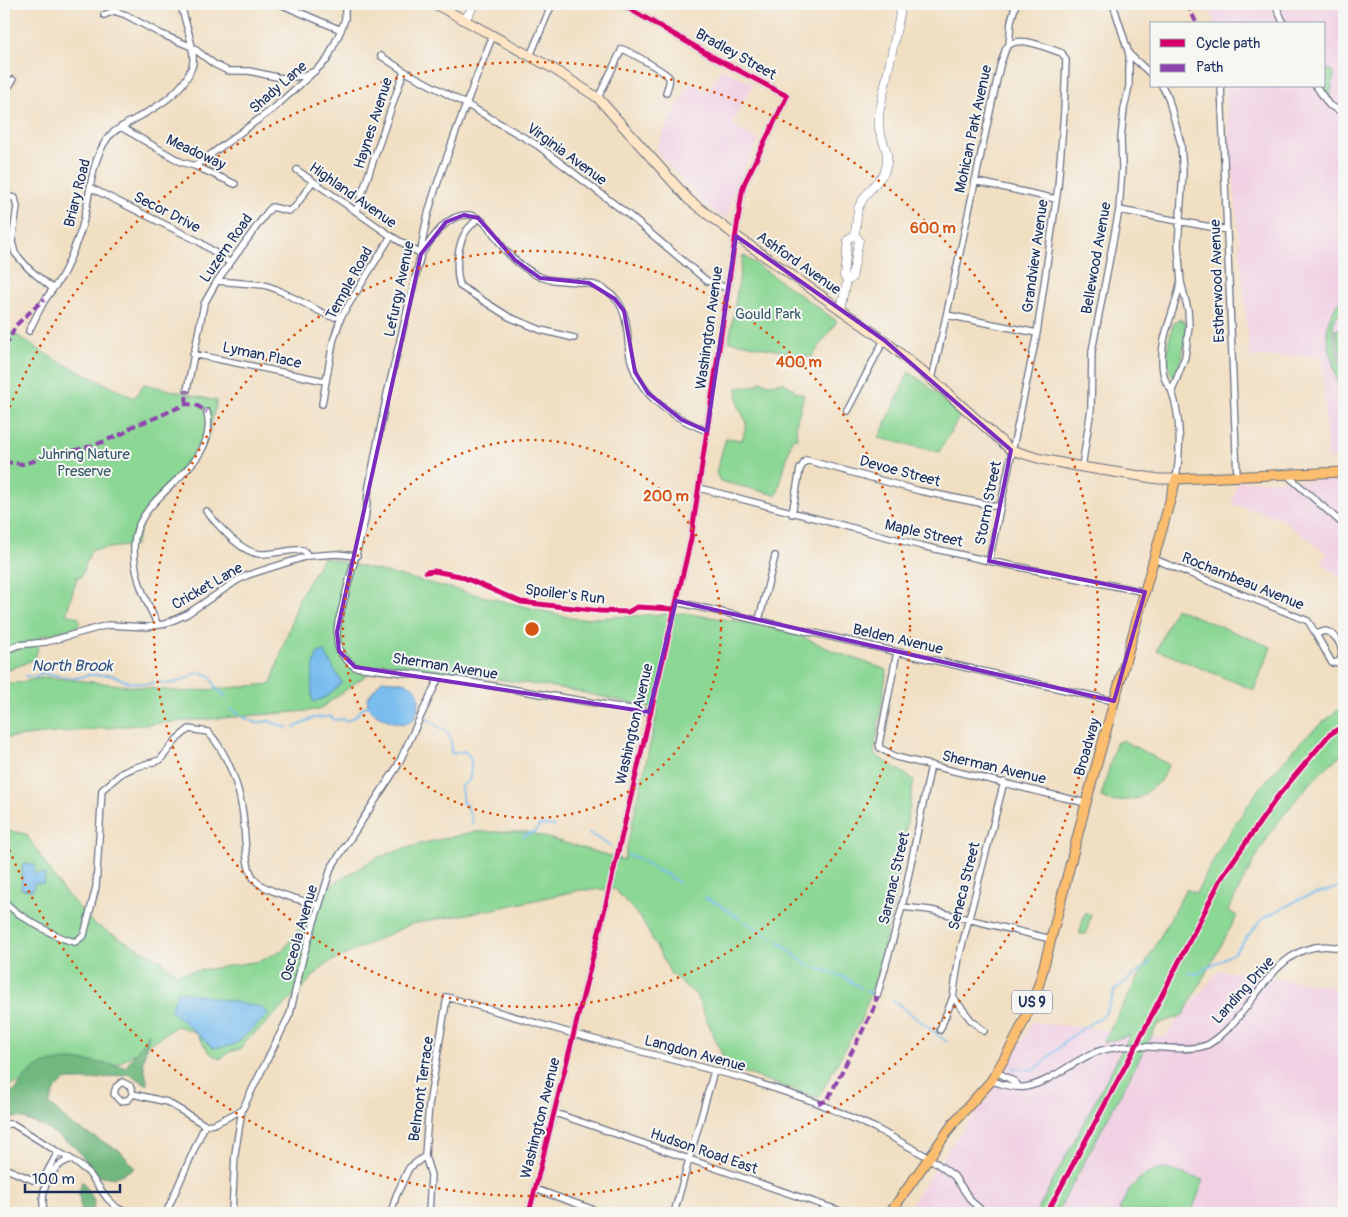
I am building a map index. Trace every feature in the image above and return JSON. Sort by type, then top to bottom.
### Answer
[{"type":"main road","name":"Ashford Avenue","points":[[435,4],[530,56],[598,98],[690,200],[736,236],[884,340],[932,379],[1011,450],[1032,457],[1082,466],[1159,479],[1176,479]]},
{"type":"main road","points":[[1176,479],[1344,472]]},
{"type":"main road","name":"Broadway","points":[[928,1157],[955,1121],[997,1072],[1014,1042],[1039,984],[1086,803],[1176,479]]},
{"type":"main road","name":"US 9","points":[[890,1213],[928,1157]]},
{"type":"street","name":"Briary Road","points":[[29,330],[64,273],[81,231],[95,164],[107,138],[121,127],[156,108],[173,95],[186,79],[193,61],[192,48],[180,4]]},
{"type":"street","points":[[280,4],[341,30]]},
{"type":"street","name":"Shady Lane","points":[[195,166],[274,108],[327,60],[341,30],[345,4]]},
{"type":"street","points":[[464,20],[474,4]]},
{"type":"street","points":[[530,56],[552,4]]},
{"type":"street","name":"Bradley Street","points":[[621,4],[630,6],[787,96]]},
{"type":"street","points":[[841,310],[847,281],[852,278],[859,240],[855,235],[858,208],[865,196],[884,173],[887,164],[887,153],[879,129],[879,114],[902,4]]},
{"type":"street","name":"Mohican Park Avenue","points":[[932,379],[1000,66],[1006,48],[1009,45],[1011,22],[1016,4]]},
{"type":"street","points":[[1113,4],[1129,54],[1150,73]]},
{"type":"street","points":[[1275,4],[1283,22]]},
{"type":"street","points":[[104,15],[114,11],[120,12],[192,48],[214,64],[228,71],[248,71],[281,78],[303,76],[315,71]]},
{"type":"street","name":"Lefurgy Avenue","points":[[357,556],[387,394],[421,254],[423,231],[466,104],[493,36]]},
{"type":"street","name":"Grandview Avenue","points":[[1009,45],[1014,42],[1028,42],[1062,53],[1066,62],[1064,112],[1056,199],[1037,333],[1011,450]]},
{"type":"street","points":[[598,98],[622,49],[668,77],[670,82],[666,92]]},
{"type":"street","name":"Bellewood Avenue","points":[[1082,466],[1091,409],[1092,351],[1119,210],[1122,168],[1121,138],[1129,86],[1129,54]]},
{"type":"street","name":"Virginia Avenue","points":[[382,56],[404,71],[466,104],[550,154],[630,216],[707,281],[727,288]]},
{"type":"street","name":"Haynes Avenue","points":[[356,211],[404,71]]},
{"type":"street","points":[[4,94],[13,80]]},
{"type":"street","points":[[1163,88],[1168,97],[1181,144],[1183,172],[1178,245],[1181,282],[1188,310],[1189,337],[1182,367],[1172,391]]},
{"type":"street","name":"Estherwood Avenue","points":[[1221,88],[1237,476]]},
{"type":"street","points":[[1317,88],[1329,105],[1344,113]]},
{"type":"street","name":"Washington Avenue","points":[[529,1213],[605,908],[649,712],[691,539],[737,220],[744,184],[787,96]]},
{"type":"street","name":"Meadoway","points":[[121,127],[181,162],[195,166],[234,184]]},
{"type":"street","name":"Highland Avenue","points":[[297,170],[390,236],[421,254]]},
{"type":"street","name":"Luzern Road","points":[[187,390],[204,304],[217,281],[268,211],[272,207],[289,211],[295,207],[313,181]]},
{"type":"street","points":[[974,182],[1056,199]]},
{"type":"street","name":"Secor Drive","points":[[91,188],[198,241],[229,262]]},
{"type":"street","points":[[4,196],[15,198],[17,206],[12,242],[15,252],[29,269],[53,289]]},
{"type":"street","points":[[1119,210],[1227,230]]},
{"type":"street","points":[[421,254],[446,222],[464,215],[472,215],[478,218],[491,231],[504,250],[540,278],[589,284],[603,289],[616,299],[624,310],[630,353],[635,372],[648,393],[665,409],[682,420],[707,431]]},
{"type":"street","points":[[478,218],[467,230],[461,242],[458,270],[460,286],[509,317],[541,330],[574,338]]},
{"type":"street","points":[[4,246],[13,236]]},
{"type":"street","name":"Temple Road","points":[[322,404],[333,342],[342,314],[390,236]]},
{"type":"street","points":[[217,281],[264,285],[276,288],[329,316],[335,317],[342,314]]},
{"type":"street","points":[[1176,479],[1180,454],[1180,435],[1172,391],[1166,381],[1162,358],[1166,332],[1181,282]]},
{"type":"street","points":[[947,314],[1037,333]]},
{"type":"street","points":[[847,411],[884,340]]},
{"type":"street","name":"Lyman Place","points":[[193,354],[325,381]]},
{"type":"street","points":[[158,625],[145,599],[137,571],[134,549],[136,536],[139,523],[146,512],[196,459],[206,437],[209,424],[207,412]]},
{"type":"street","name":"Storm Street","points":[[989,561],[1011,450]]},
{"type":"street","name":"Devoe Street","points":[[792,514],[800,469],[806,460],[920,491],[1000,507]]},
{"type":"street","points":[[1286,474],[1344,524]]},
{"type":"street","name":"Maple Street","points":[[699,488],[792,514],[989,561],[1145,592]]},
{"type":"street","points":[[206,511],[247,550],[269,555],[299,549],[305,551],[308,556]]},
{"type":"street","name":"Cricket Lane","points":[[4,651],[18,645],[46,642],[108,624],[148,627],[171,622],[187,614],[238,580],[308,556],[336,554],[357,556]]},
{"type":"street","name":"Sherman Avenue","points":[[357,556],[338,624],[337,640],[339,651],[344,659],[355,667],[439,677],[649,712]]},
{"type":"street","points":[[760,620],[775,556]]},
{"type":"street","name":"Rochambeau Avenue","points":[[1154,559],[1308,620],[1316,634]]},
{"type":"street","name":"Belden Avenue","points":[[676,602],[1114,701]]},
{"type":"street","points":[[1329,632],[1339,642],[1342,647],[1343,656],[1340,662],[1332,663],[1316,634],[1329,632]]},
{"type":"street","name":"Sherman Avenue","points":[[897,652],[879,744],[880,748],[896,757],[1086,803]]},
{"type":"street","name":"Osceola Avenue","points":[[232,1213],[235,1154],[242,1110],[290,1014],[303,958],[331,868],[397,767],[439,677]]},
{"type":"street","points":[[4,901],[18,914],[57,936],[74,942],[81,938],[87,927],[96,887],[102,790],[122,773],[160,760],[177,739],[189,729],[208,732],[218,743],[229,766],[242,807],[249,869],[255,881],[276,892],[319,905]]},
{"type":"street","name":"Saranac Street","points":[[877,996],[902,907],[931,765]]},
{"type":"street","name":"Seneca Street","points":[[940,1030],[952,997],[959,957],[1004,782]]},
{"type":"street","points":[[902,907],[930,910],[1051,939]]},
{"type":"street","name":"Landing Drive","points":[[991,1081],[1023,1088],[1048,1079],[1088,1056],[1107,1049],[1136,1046],[1181,1049],[1208,1045],[1234,1023],[1266,980],[1290,958],[1303,951],[1317,948],[1332,946],[1344,950]]},
{"type":"street","name":"Langdon Avenue","points":[[447,997],[574,1034],[746,1079],[818,1104],[875,1128],[928,1157],[954,1176],[972,1202],[985,1213]]},
{"type":"street","name":"Belmont Terrace","points":[[429,1213],[431,1175],[425,1156],[429,1105],[447,997]]},
{"type":"street","points":[[952,997],[971,1020],[984,1031]]},
{"type":"street","points":[[674,1213],[714,1071]]},
{"type":"street","points":[[997,1072],[1015,1082],[1019,1087]]},
{"type":"street","points":[[134,1094],[167,1102],[205,1126],[214,1124],[242,1110]]},
{"type":"street","name":"Hudson Road East","points":[[555,1113],[846,1213]]},
{"type":"street","points":[[4,1126],[8,1124],[17,1126],[71,1159],[88,1172],[107,1198],[117,1208],[128,1213]]},
{"type":"street","points":[[166,1213],[205,1126]]},
{"type":"street","points":[[4,1168],[33,1180],[40,1180],[46,1174],[58,1152]]},
{"type":"street","points":[[391,1213],[396,1196],[409,1168],[425,1156]]},
{"type":"street","points":[[44,1213],[42,1201],[43,1191],[47,1182],[53,1172],[63,1162],[71,1159]]},
{"type":"street","points":[[535,1188],[603,1213]]},
{"type":"highlighted area","points":[[464,215],[478,218],[515,260],[540,278],[589,283],[615,299],[624,311],[635,372],[648,393],[682,420],[707,431],[736,236],[884,340],[1011,450],[989,561],[1145,592],[1114,701],[676,601],[649,712],[355,667],[339,651],[337,632],[421,254],[446,222]]},
{"type":"shaded area","points":[[1207,4],[1344,4],[1344,458],[1327,459],[1322,356],[1250,357],[1225,88],[1326,88],[1326,22],[1214,22]]},
{"type":"shaded area","points":[[721,68],[753,84],[732,124],[759,141],[742,172],[733,194],[728,219],[719,216],[701,200],[655,150],[690,82],[708,92]]},
{"type":"shaded area","points":[[1344,480],[1343,581],[1321,562],[1328,554],[1280,518],[1232,504],[1238,481]]},
{"type":"shaded area","points":[[1219,970],[1331,986],[1344,999],[1344,1213],[905,1213],[952,1143],[986,1101],[1032,1022],[1164,1037]]},
{"type":"green space","points":[[1326,69],[1331,70],[1334,75],[1330,96],[1325,95],[1320,88],[1326,88]]},
{"type":"green space","name":"Gould Park","points":[[743,255],[837,321],[812,357],[729,341]]},
{"type":"green space","points":[[1344,297],[1344,306],[1333,325],[1344,385],[1344,414],[1327,337],[1331,315]]},
{"type":"green space","points":[[1180,319],[1186,324],[1187,328],[1182,358],[1174,377],[1170,371],[1167,358],[1174,322]]},
{"type":"green space","name":"Juhring Nature Preserve","points":[[4,327],[52,358],[134,398],[144,384],[217,401],[207,439],[201,452],[146,512],[135,545],[91,550],[81,577],[77,577],[66,615],[78,617],[80,621],[77,627],[41,636],[35,659],[4,672]]},
{"type":"green space","points":[[1344,328],[1344,370],[1335,330]]},
{"type":"green space","points":[[909,372],[926,384],[960,416],[939,452],[879,438]]},
{"type":"green space","points":[[760,381],[769,384],[783,382],[794,389],[794,391],[804,395],[796,424],[797,438],[792,439],[777,495],[720,481],[716,473],[726,438],[742,440],[747,423],[739,408],[737,388],[758,385]]},
{"type":"green space","points":[[323,557],[576,619],[684,613],[755,624],[797,634],[833,651],[887,670],[874,754],[914,780],[895,895],[878,972],[861,1020],[818,1098],[727,1066],[696,995],[671,974],[642,920],[615,889],[580,890],[494,909],[411,924],[326,964],[260,1029],[246,1040],[243,1048],[229,1052],[220,1059],[210,1053],[195,1032],[177,1026],[118,1064],[4,1086],[4,830],[26,834],[62,889],[94,924],[162,961],[176,974],[260,961],[284,949],[330,886],[376,858],[420,844],[473,832],[527,832],[624,860],[658,709],[566,689],[383,663],[318,710],[4,738],[4,685],[47,677],[184,692],[271,684],[300,596]]},
{"type":"green space","points":[[1175,608],[1271,647],[1254,690],[1157,650]]},
{"type":"green space","points":[[1344,705],[1344,752],[1319,774],[1297,798],[1268,838],[1228,911],[1237,916],[1183,1015],[1158,1024],[1057,1213],[1036,1213],[1130,1035],[1103,1043],[1186,889],[1196,893],[1224,841],[1258,790],[1304,738]]},
{"type":"green space","points":[[1122,740],[1169,765],[1160,781],[1139,798],[1113,802],[1101,797],[1116,743]]},
{"type":"green space","points":[[1085,913],[1091,914],[1086,934],[1079,934]]},
{"type":"green space","points":[[149,1033],[143,1062],[148,1085],[129,1074],[90,1080],[65,1080],[56,1089],[49,1104],[73,1126],[119,1150],[135,1168],[114,1178],[97,1175],[74,1146],[42,1126],[19,1117],[4,1120],[4,1088],[14,1092],[32,1071],[42,1065],[65,1060],[77,1060],[126,1067]]},
{"type":"green space","points":[[1166,1169],[1204,1180],[1191,1213],[1127,1213],[1119,1210],[1136,1182],[1148,1173]]},
{"type":"green space","points":[[82,1181],[94,1200],[93,1213],[81,1213],[79,1192]]},
{"type":"water","points":[[324,651],[342,683],[326,697],[313,702],[312,683],[314,666],[317,654]]},
{"type":"water","points":[[382,680],[403,682],[414,687],[419,698],[418,707],[412,721],[402,723],[388,720],[376,714],[368,706],[367,698]]},
{"type":"water","points":[[23,864],[35,865],[34,873],[45,874],[44,883],[34,883],[33,890],[21,889]]},
{"type":"water","points":[[178,991],[260,1007],[269,1014],[234,1045],[213,1048],[170,1010]]},
{"type":"waterway","name":"North Brook","points":[[25,676],[36,677],[40,673],[76,678],[89,675],[111,675],[129,682],[168,684],[203,673],[210,676],[216,688],[226,697]]},
{"type":"waterway","name":"North Brook","points":[[294,727],[311,719],[330,716],[335,720],[344,719],[345,721],[355,716],[363,707],[369,706]]},
{"type":"waterway","name":"North Brook","points":[[232,709],[239,715],[256,723],[268,721],[288,728]]},
{"type":"waterway","name":"North Brook","points":[[426,718],[447,732],[451,740],[451,752],[453,754],[463,751],[471,760],[469,781],[461,786],[463,804],[467,805],[473,824]]},
{"type":"waterway","name":"North Brook","points":[[523,836],[536,831],[539,825],[554,826]]},
{"type":"waterway","name":"North Brook","points":[[589,833],[610,846]]},
{"type":"waterway","name":"North Brook","points":[[628,855],[640,859],[653,868]]},
{"type":"waterway","name":"North Brook","points":[[656,870],[668,875],[679,883]]},
{"type":"waterway","points":[[1189,973],[1197,974],[1235,952],[1262,919],[1302,898],[1344,886]]},
{"type":"waterway","name":"North Brook","points":[[705,898],[718,904],[740,919]]},
{"type":"waterway","name":"North Brook","points":[[745,922],[773,938]]},
{"type":"waterway","name":"North Brook","points":[[778,941],[804,963],[811,966]]},
{"type":"waterway","points":[[1013,1068],[1033,1070],[1043,1063],[1069,1038],[1105,1014],[1116,989],[1151,962]]},
{"type":"waterway","name":"North Brook","points":[[817,968],[844,977],[861,988]]},
{"type":"waterway","name":"North Brook","points":[[866,991],[873,994]]},
{"type":"waterway","name":"North Brook","points":[[893,1000],[947,1042]]},
{"type":"marked path","points":[[1187,4],[1196,22]]},
{"type":"marked path","points":[[4,345],[10,339],[15,326],[45,300]]},
{"type":"marked path","points":[[186,404],[187,390]]},
{"type":"marked path","points":[[4,462],[22,464],[43,456],[65,453],[95,445],[124,433],[133,426],[186,404],[196,405],[207,412]]},
{"type":"marked path","points":[[818,1103],[827,1101],[874,1008],[877,996]]},
{"type":"cycle path","points":[[529,1213],[605,908],[691,539],[742,192],[744,184],[787,96],[715,58],[621,4]]},
{"type":"cycle path","name":"Spoiler's Run","points":[[426,572],[434,571],[460,576],[521,602],[600,611],[628,612],[637,607],[674,609]]},
{"type":"cycle path","points":[[1047,1213],[1136,1046],[1222,877],[1278,796],[1329,735],[1344,725]]}]
